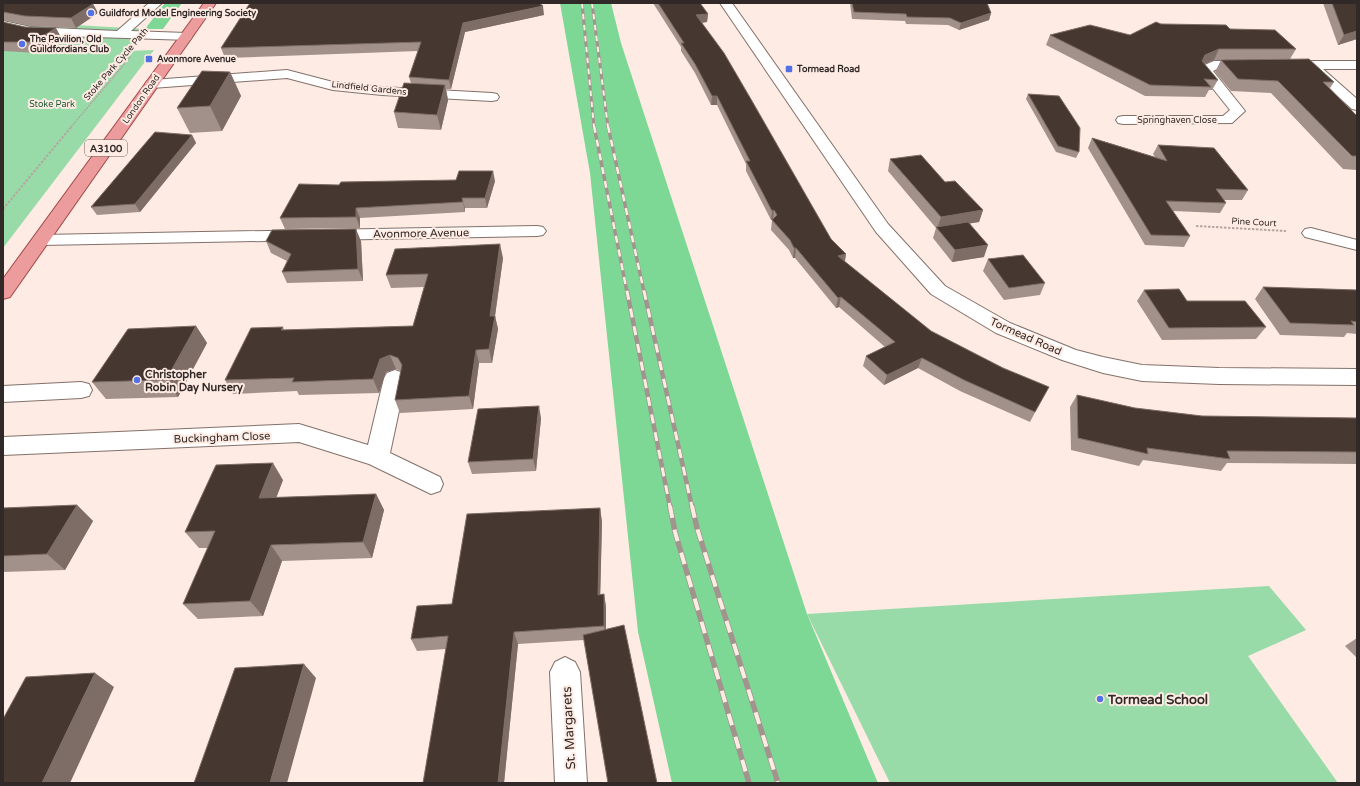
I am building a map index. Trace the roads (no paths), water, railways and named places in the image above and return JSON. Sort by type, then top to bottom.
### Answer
[{"type":"main road","name":"London Road","points":[[3,293],[210,3]]},
{"type":"street","points":[[120,34],[156,3]]},
{"type":"street","name":"Tormead Road","points":[[726,3],[882,228],[938,290],[1003,328],[1069,355],[1103,366],[1142,373],[1218,376],[1357,377]]},
{"type":"street","points":[[3,26],[31,31],[186,36]]},
{"type":"street","name":"Springhaven Close","points":[[1123,120],[1227,120],[1238,111],[1205,70],[1214,65],[1258,65]]},
{"type":"street","points":[[1273,65],[1357,65]]},
{"type":"street","points":[[1311,65],[1357,106]]},
{"type":"street","name":"Lindfield Gardens","points":[[152,84],[287,74],[340,86],[382,91],[492,97]]},
{"type":"street","name":"Avonmore Avenue","points":[[41,240],[537,231]]},
{"type":"street","points":[[1310,233],[1357,244]]},
{"type":"street","points":[[377,457],[395,378]]},
{"type":"street","points":[[3,394],[81,390]]},
{"type":"street","name":"Buckingham Close","points":[[3,446],[300,434],[377,457],[431,484]]},
{"type":"street","name":"St. Margarets","points":[[564,672],[571,783]]},
{"type":"railway","points":[[582,3],[594,127]]},
{"type":"railway","points":[[592,3],[608,127]]},
{"type":"railway","points":[[594,126],[627,292]]},
{"type":"railway","points":[[608,126],[644,292]]},
{"type":"railway","points":[[627,291],[670,507]]},
{"type":"railway","points":[[644,291],[692,507]]},
{"type":"railway","points":[[670,506],[675,532],[749,783]]},
{"type":"railway","points":[[692,506],[697,528],[778,783]]},
{"type":"place","name":"Guildford Model Engineering Society","points":[[91,13]]},
{"type":"place","name":"The Pavilion, Old Guildfordians Club","points":[[22,44]]},
{"type":"place","name":"Avonmore Avenue","points":[[149,59]]},
{"type":"place","name":"Tormead Road","points":[[789,69]]},
{"type":"place","name":"Christopher Robin Day Nursery","points":[[137,380]]},
{"type":"place","name":"Tormead School","points":[[1100,699]]},
{"type":"park label","name":"Stoke Park","points":[[52,104]]}]
